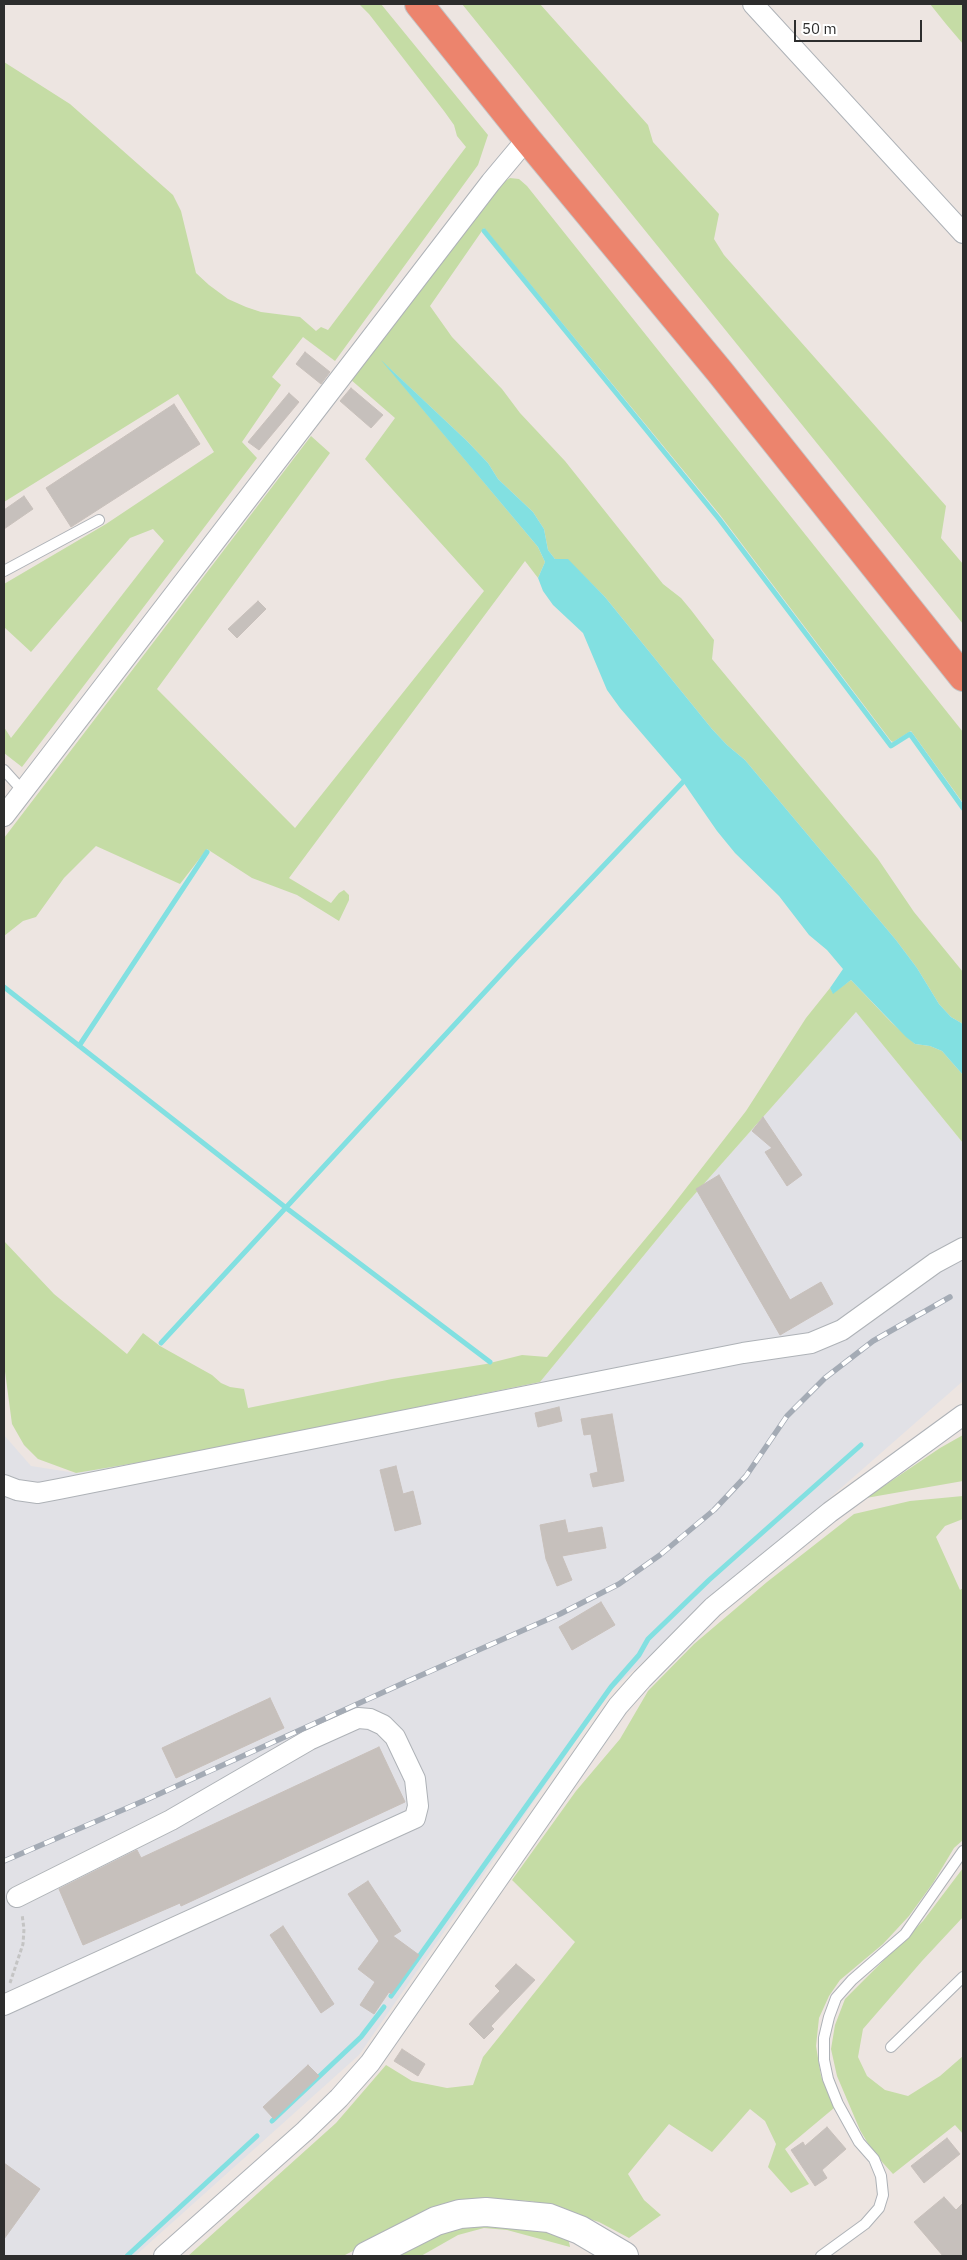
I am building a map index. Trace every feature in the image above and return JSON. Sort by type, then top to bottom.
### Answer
[{"type":"highway","points":[[419,4],[527,139],[720,372],[963,677]]},
{"type":"street","points":[[753,4],[963,233]]},
{"type":"street","points":[[4,816],[491,182],[527,139]]},
{"type":"street","points":[[4,1485],[17,1490],[38,1493],[743,1353],[811,1343],[842,1330],[935,1263],[963,1248]]},
{"type":"street","points":[[164,2256],[305,2131],[339,2098],[370,2063],[618,1706],[642,1679],[713,1607],[830,1512],[963,1415]]},
{"type":"street","points":[[6,1995],[415,1818],[418,1806],[416,1779],[395,1737],[383,1725],[370,1719],[358,1718],[309,1740],[172,1820],[17,1897]]},
{"type":"street","points":[[367,2256],[436,2221],[460,2214],[486,2212],[549,2218],[580,2230],[624,2256]]},
{"type":"lane","points":[[4,571],[99,520]]},
{"type":"lane","points":[[4,770],[22,791]]},
{"type":"lane","points":[[821,2256],[865,2224],[879,2208],[883,2195],[880,2176],[874,2159],[859,2142],[838,2104],[828,2079],[824,2060],[824,2038],[829,2016],[836,1998],[852,1980],[905,1934],[963,1851]]},
{"type":"lane","points":[[891,2046],[963,1977]]},
{"type":"path","points":[[6,1995],[23,1944],[24,1929],[17,1897]]},
{"type":"shaded area","points":[[856,1012],[963,1143],[963,1381],[611,1690],[359,2055],[135,2256],[4,2256],[4,1435],[31,1466],[76,1473],[540,1382],[686,1204]]},
{"type":"green space","points":[[359,4],[381,4],[488,135],[478,165],[335,361],[303,337],[272,377],[281,385],[242,442],[257,458],[22,767],[4,753],[4,727],[11,738],[164,541],[153,529],[130,538],[31,652],[4,627],[4,584],[106,524],[214,452],[178,394],[4,502],[4,62],[70,104],[173,195],[181,211],[196,273],[209,285],[228,299],[246,307],[261,312],[300,317],[316,331],[321,327],[328,330],[466,147],[457,136],[454,125],[444,111],[369,14]]},
{"type":"green space","points":[[462,4],[540,4],[648,125],[653,142],[719,214],[714,239],[724,255],[946,506],[941,538],[963,564],[963,624]]},
{"type":"green space","points":[[930,4],[963,4],[963,44],[946,24]]},
{"type":"green space","points":[[510,178],[519,179],[527,186],[963,732],[963,803],[911,731],[893,742],[891,741],[720,515],[484,228],[430,306],[452,337],[502,389],[520,413],[565,461],[663,584],[681,598],[691,610],[714,640],[712,659],[878,859],[914,912],[963,972],[963,1024],[951,1017],[939,1004],[917,968],[896,940],[745,760],[712,729],[605,597],[568,560],[555,559],[548,550],[544,529],[533,512],[498,479],[488,463],[467,441],[385,364],[538,547],[545,562],[538,578],[525,561],[289,878],[331,903],[344,890],[349,895],[349,900],[339,921],[297,895],[252,878],[207,849],[180,884],[96,846],[64,878],[36,917],[23,921],[4,936],[4,838],[311,436],[330,453],[157,689],[295,828],[484,591],[365,459],[395,418],[350,379],[502,183]]},
{"type":"green space","points":[[851,980],[915,1044],[930,1046],[942,1051],[963,1075],[963,1143],[856,1012],[686,1204],[540,1382],[183,1455],[76,1473],[38,1459],[24,1445],[12,1424],[4,1364],[4,1241],[54,1294],[127,1354],[143,1333],[160,1346],[212,1375],[221,1383],[230,1387],[244,1389],[248,1408],[392,1379],[486,1364],[522,1355],[547,1357],[666,1214],[746,1111],[806,1018],[830,988],[833,993]]},
{"type":"green space","points":[[963,1435],[963,1481],[866,1498],[940,1448]]},
{"type":"green space","points":[[963,1496],[963,1519],[945,1526],[936,1537],[960,1590],[963,1588],[963,1840],[954,1848],[933,1883],[909,1916],[883,1944],[840,1980],[829,1996],[819,2018],[816,2046],[821,2076],[834,2108],[785,2149],[809,2184],[791,2193],[768,2167],[776,2144],[765,2121],[750,2109],[712,2152],[669,2124],[628,2174],[644,2200],[661,2215],[629,2238],[599,2222],[558,2209],[531,2201],[503,2200],[426,2214],[343,2256],[188,2256],[336,2123],[386,2065],[412,2081],[447,2088],[473,2085],[483,2057],[575,1942],[512,1880],[576,1791],[620,1739],[648,1691],[694,1644],[767,1582],[854,1514],[910,1501]]},
{"type":"green space","points":[[963,1868],[963,1917],[863,2029],[858,2057],[867,2076],[885,2090],[908,2096],[940,2076],[963,2056],[963,2134],[955,2125],[893,2174],[873,2152],[860,2130],[837,2076],[831,2049],[835,2025],[845,1999],[923,1921]]},
{"type":"green space","points":[[503,2220],[568,2237],[570,2247],[507,2230],[484,2228],[458,2235],[421,2256],[392,2256],[450,2226]]},
{"type":"water","points":[[381,360],[467,441],[488,463],[498,479],[533,512],[544,529],[548,550],[555,559],[568,559],[605,597],[712,729],[745,760],[896,940],[917,968],[939,1004],[951,1017],[963,1024],[963,1075],[942,1051],[930,1046],[915,1044],[906,1037],[851,980],[833,994],[830,988],[843,969],[827,950],[809,935],[779,896],[735,853],[717,831],[681,779],[620,708],[607,690],[583,633],[553,605],[543,591],[538,578],[545,562],[538,547]]},
{"type":"building","points":[[305,352],[330,372],[321,384],[296,364]]},
{"type":"building","points":[[351,388],[383,415],[371,428],[340,401]]},
{"type":"building","points":[[289,393],[299,402],[259,450],[248,442]]},
{"type":"building","points":[[174,404],[200,444],[71,527],[46,488]]},
{"type":"building","points":[[24,496],[33,509],[4,529],[4,510]]},
{"type":"building","points":[[258,601],[266,609],[237,638],[228,629]]},
{"type":"building","points":[[763,1117],[802,1175],[787,1186],[765,1152],[772,1148],[752,1131]]},
{"type":"building","points":[[719,1175],[790,1300],[821,1282],[833,1304],[780,1335],[696,1189]]},
{"type":"building","points":[[559,1407],[562,1421],[538,1427],[535,1413]]},
{"type":"building","points":[[612,1414],[624,1481],[593,1487],[590,1474],[598,1472],[591,1434],[584,1435],[581,1419]]},
{"type":"building","points":[[396,1466],[403,1494],[413,1491],[421,1524],[395,1531],[380,1470]]},
{"type":"building","points":[[565,1520],[568,1533],[602,1527],[606,1548],[562,1556],[572,1580],[557,1586],[546,1559],[540,1525]]},
{"type":"building","points":[[601,1602],[615,1625],[572,1650],[559,1627]]},
{"type":"building","points":[[270,1698],[284,1728],[176,1778],[162,1748]]},
{"type":"building","points":[[379,1747],[405,1802],[181,1906],[180,1903],[83,1945],[59,1889],[137,1850],[141,1858]]},
{"type":"building","points":[[368,1881],[401,1931],[393,1936],[419,1955],[374,2014],[360,2005],[375,1982],[358,1969],[379,1941],[348,1894]]},
{"type":"building","points":[[283,1926],[334,2004],[321,2013],[270,1935]]},
{"type":"building","points":[[516,1964],[535,1980],[491,2026],[494,2029],[484,2039],[469,2024],[500,1991],[495,1986]]},
{"type":"building","points":[[402,2049],[425,2064],[418,2076],[394,2061]]},
{"type":"building","points":[[308,2065],[319,2076],[274,2119],[263,2107]]},
{"type":"building","points":[[827,2127],[846,2149],[822,2170],[827,2178],[815,2186],[791,2150],[803,2142],[805,2146]]},
{"type":"building","points":[[947,2138],[960,2154],[924,2183],[911,2166]]},
{"type":"building","points":[[4,2163],[40,2189],[4,2239]]},
{"type":"building","points":[[944,2197],[956,2210],[963,2203],[963,2256],[943,2256],[914,2222]]},
{"type":"waterway","points":[[484,231],[719,519],[891,746],[910,734],[963,808]]},
{"type":"waterway","points":[[161,1343],[517,957],[683,782]]},
{"type":"waterway","points":[[79,1046],[207,852]]},
{"type":"waterway","points":[[4,987],[285,1207],[490,1362]]},
{"type":"waterway","points":[[391,1996],[611,1687],[639,1655],[648,1639],[709,1580],[861,1445]]},
{"type":"waterway","points":[[272,2121],[361,2037],[384,2007]]},
{"type":"waterway","points":[[127,2256],[257,2136]]},
{"type":"railway","points":[[4,1861],[148,1799],[560,1614],[619,1584],[660,1555],[714,1510],[746,1476],[787,1416],[825,1378],[873,1341],[950,1297]]}]
